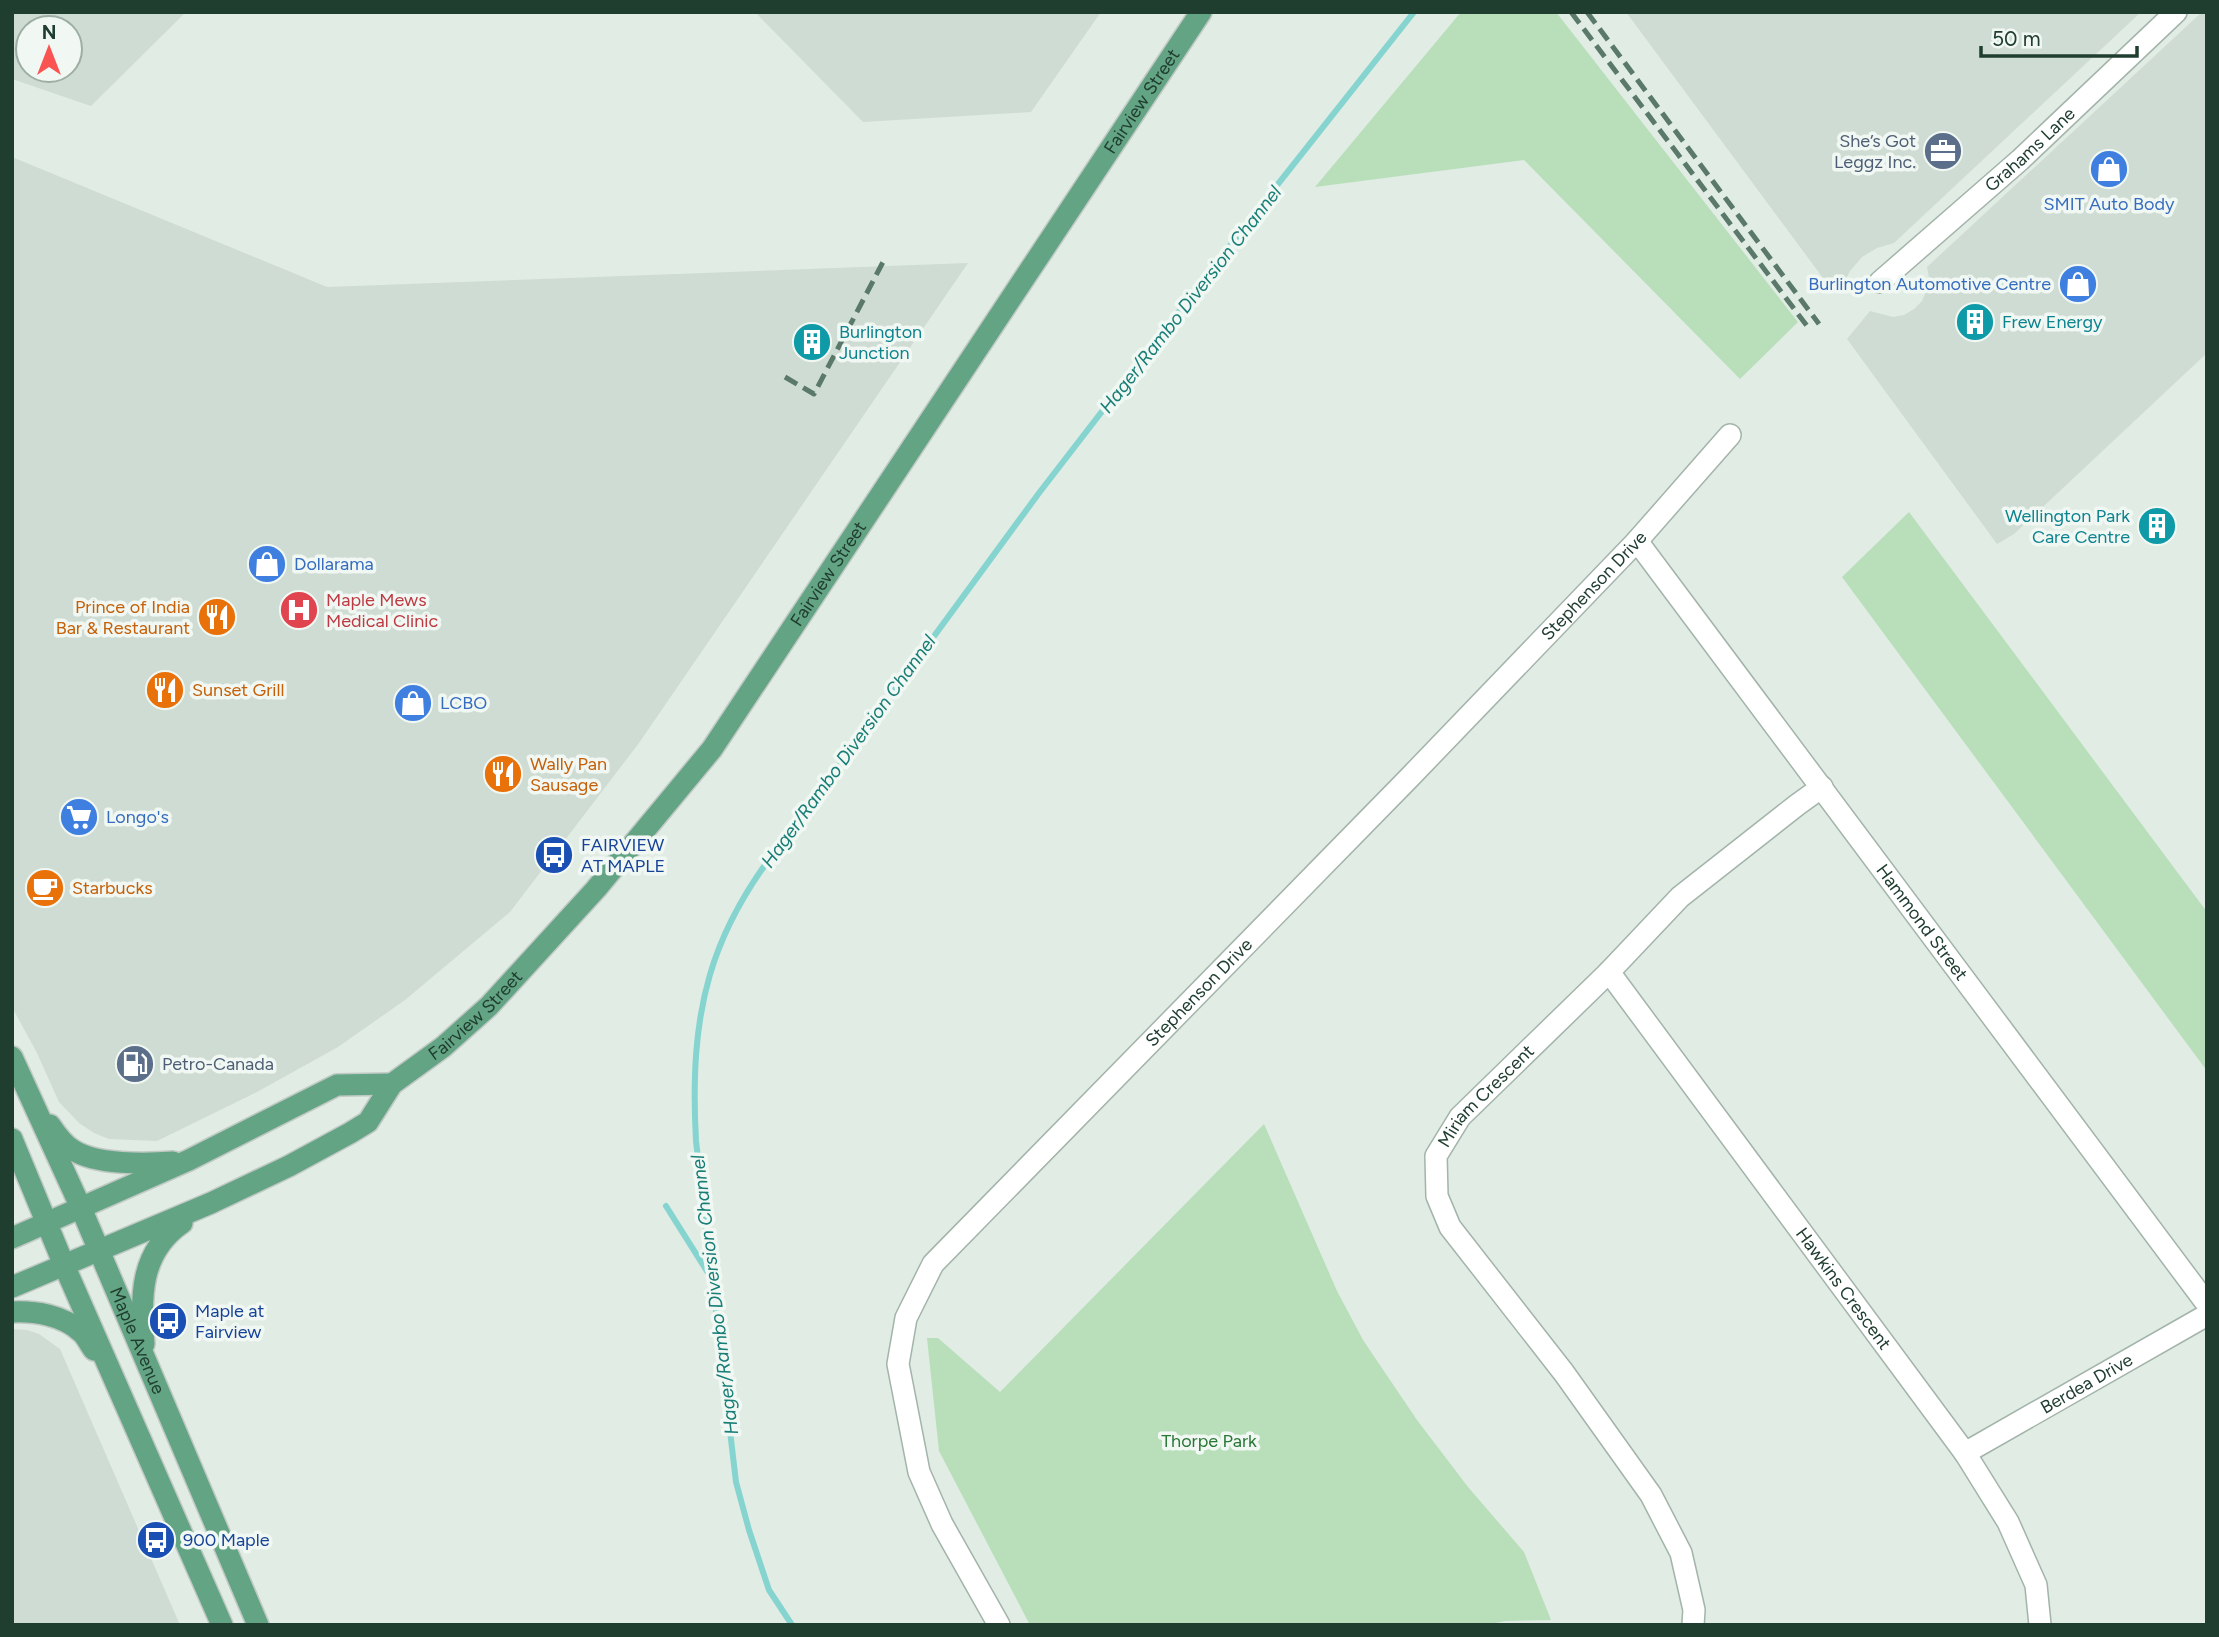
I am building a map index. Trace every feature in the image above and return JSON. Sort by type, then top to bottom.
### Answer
[{"type":"main road","name":"Fairview Street","points":[[12,1287],[211,1203],[289,1166],[368,1122],[392,1084],[443,1047],[489,1006],[596,889],[712,749],[1201,12]]},
{"type":"main road","name":"Maple Avenue","points":[[12,1057],[81,1208],[258,1625]]},
{"type":"main road","points":[[12,1238],[189,1160],[337,1085],[392,1084]]},
{"type":"main road","points":[[29,1094],[56,1133],[73,1150],[93,1158],[137,1164],[189,1160]]},
{"type":"main road","name":"Maple Avenue","points":[[12,1139],[113,1379],[222,1625]]},
{"type":"main road","points":[[146,1364],[142,1312],[152,1253],[167,1233],[211,1203]]},
{"type":"main road","points":[[12,1312],[53,1316],[81,1332],[113,1379]]},
{"type":"street","name":"Grahams Lane","points":[[1880,282],[2020,160],[2176,12]]},
{"type":"street","name":"Stephenson Drive","points":[[999,1625],[942,1524],[919,1472],[898,1364],[906,1318],[933,1264],[1637,541],[1730,435]]},
{"type":"street","name":"Hammond Street","points":[[1637,541],[2207,1304]]},
{"type":"street","name":"Miriam Crescent","points":[[1693,1625],[1694,1610],[1681,1553],[1651,1495],[1564,1373],[1450,1227],[1437,1196],[1436,1156],[1460,1117],[1609,972],[1680,897],[1822,787]]},
{"type":"street","name":"Hawkins Crescent","points":[[1609,972],[1965,1453],[2008,1522],[2036,1585],[2040,1625]]},
{"type":"street","name":"Berdea Drive","points":[[1965,1453],[2207,1315]]},
{"type":"shaded area","points":[[12,12],[186,12],[91,106],[27,84],[84,84],[84,14],[14,14],[14,80]]},
{"type":"shaded area","points":[[755,12],[1101,12],[1031,112],[863,122]]},
{"type":"shaded area","points":[[1626,12],[2141,12],[1894,243],[1877,248],[1862,257],[1850,271],[1842,287],[1823,278]]},
{"type":"shaded area","points":[[2202,12],[2207,12],[2207,353],[2014,534],[1997,544],[1847,339],[1870,311],[1893,317],[1914,309],[1927,290],[1927,267]]},
{"type":"shaded area","points":[[12,157],[327,287],[968,263],[639,743],[510,912],[405,1000],[338,1047],[257,1092],[157,1141],[109,1139],[79,1123],[59,1102],[12,1007]]},
{"type":"shaded area","points":[[12,1329],[39,1334],[60,1349],[180,1625],[12,1625]]},
{"type":"green space","points":[[1461,12],[1556,12],[1798,322],[1740,379],[1524,160],[1315,187]]},
{"type":"green space","points":[[1909,512],[2207,912],[2207,1071],[1842,577]]},
{"type":"green space","name":"Thorpe Park","points":[[1264,1124],[1337,1291],[1363,1340],[1417,1420],[1468,1487],[1524,1552],[1551,1620],[1505,1621],[1486,1625],[1030,1625],[939,1451],[927,1338],[938,1338],[1000,1392]]},
{"type":"waterway","name":"Hager/Rambo Diversion Channel","points":[[792,1625],[769,1590],[736,1482],[696,1141],[696,1052],[701,1013],[710,975],[723,939],[763,867],[1039,493],[1414,12]]},
{"type":"waterway","points":[[666,1206],[710,1276]]},
{"type":"railway","points":[[1571,12],[1810,330]]},
{"type":"railway","points":[[1587,12],[1819,324]]},
{"type":"railway","points":[[785,377],[814,394],[883,262]]},
{"type":"place","name":"She’s Got Leggz Inc.","points":[[1943,151]]},
{"type":"place","name":"SMIT Auto Body","points":[[2109,169]]},
{"type":"place","name":"Burlington Automotive Centre","points":[[2078,284]]},
{"type":"place","name":"Frew Energy","points":[[1975,322]]},
{"type":"place","name":"Burlington Junction","points":[[812,342]]},
{"type":"place","name":"Wellington Park Care Centre","points":[[2157,526]]},
{"type":"place","name":"Dollarama","points":[[267,564]]},
{"type":"place","name":"Maple Mews Medical Clinic","points":[[299,610]]},
{"type":"place","name":"Prince of India Bar & Restaurant","points":[[217,617]]},
{"type":"place","name":"Sunset Grill","points":[[165,690]]},
{"type":"place","name":"LCBO","points":[[413,703]]},
{"type":"place","name":"Wally Pan Sausage","points":[[503,774]]},
{"type":"place","name":"Longo's","points":[[79,817]]},
{"type":"place","name":"FAIRVIEW AT MAPLE","points":[[554,855]]},
{"type":"place","name":"Starbucks","points":[[45,888]]},
{"type":"place","name":"Petro-Canada","points":[[135,1064]]},
{"type":"place","name":"Maple at Fairview","points":[[168,1321]]},
{"type":"place","name":"900 Maple","points":[[156,1540]]}]
